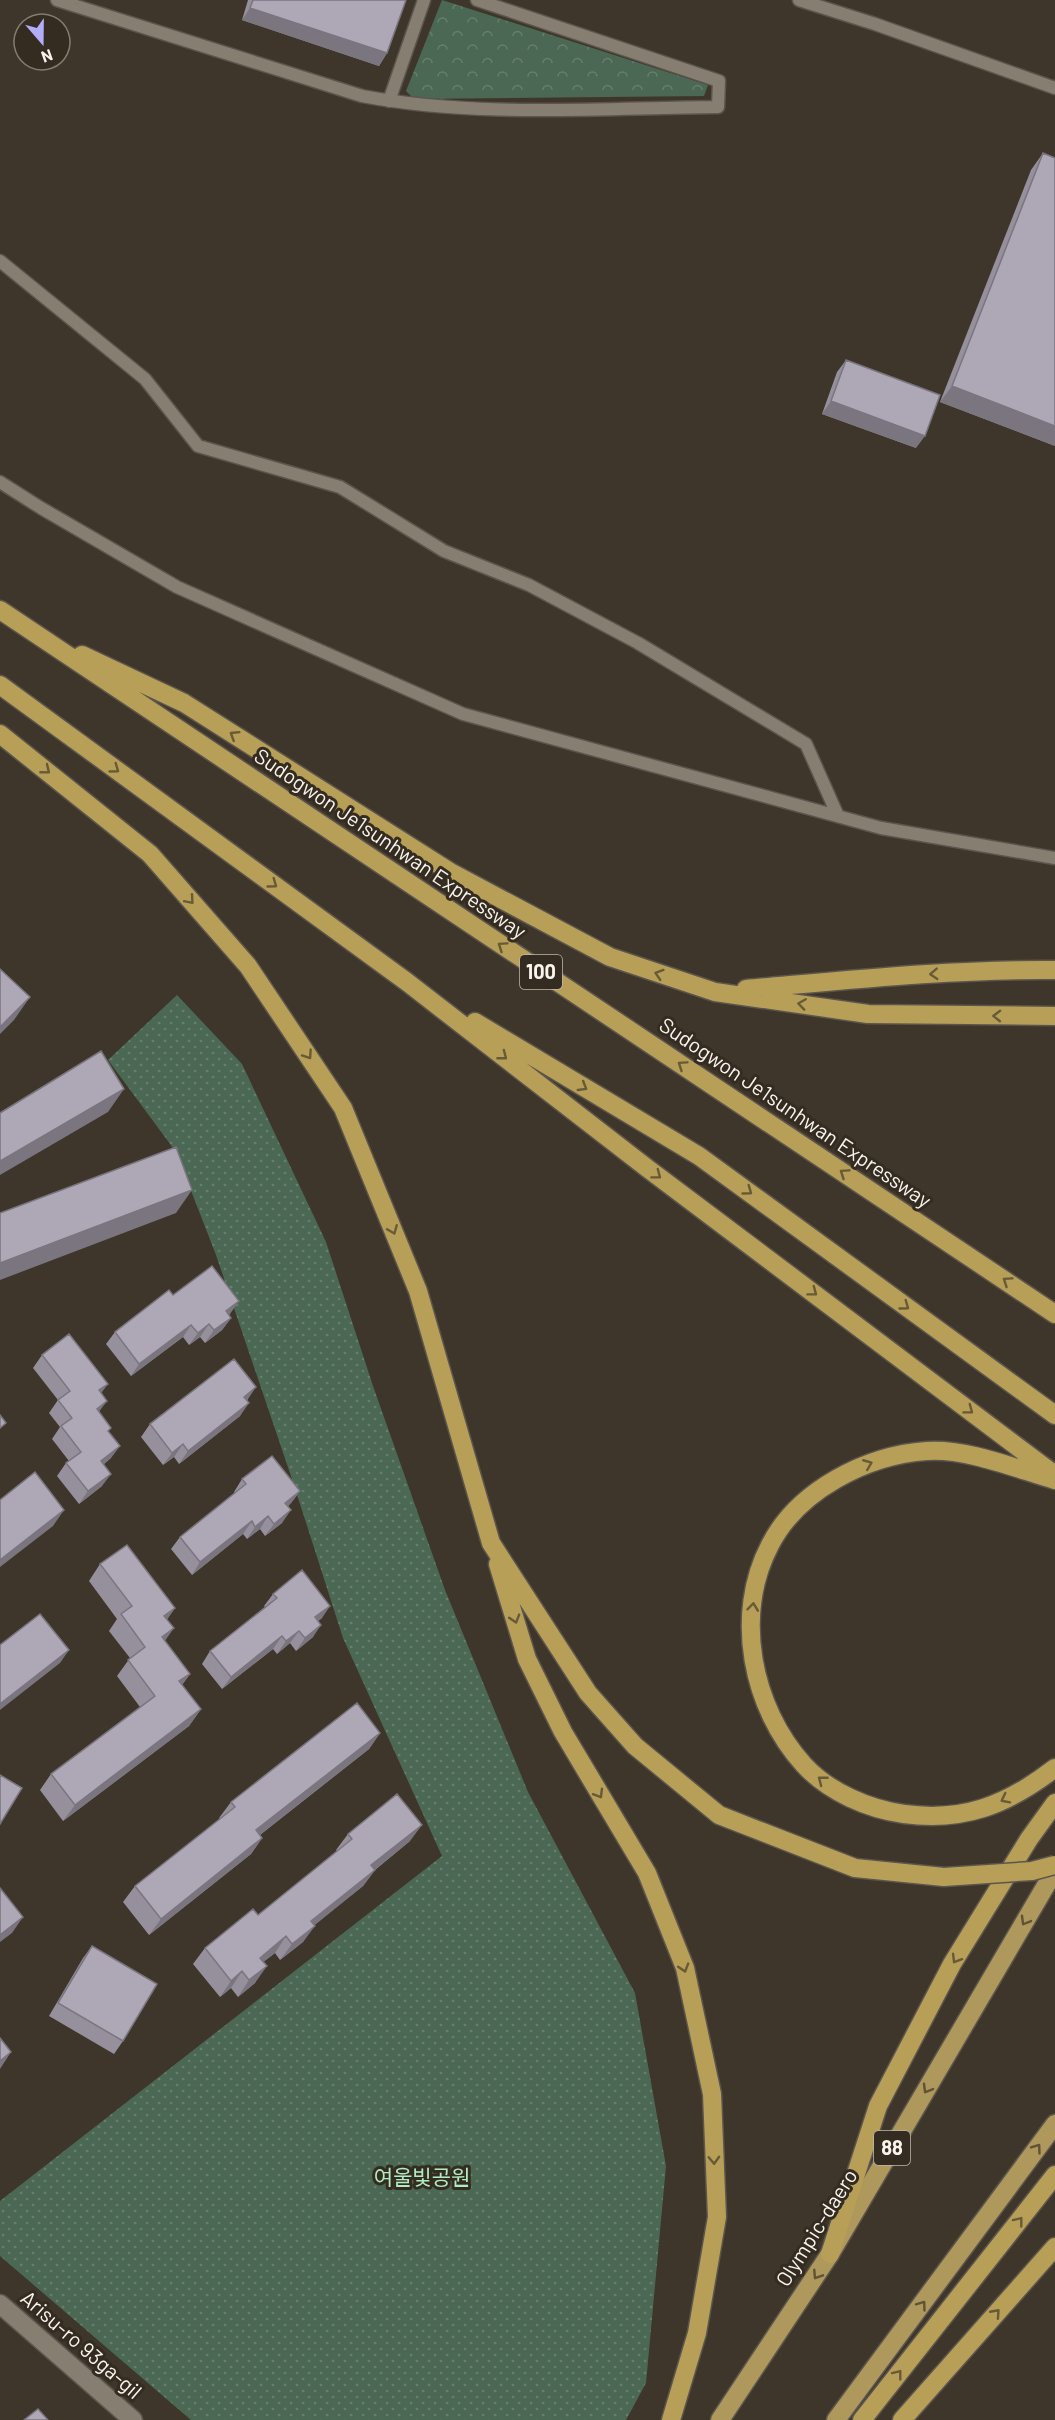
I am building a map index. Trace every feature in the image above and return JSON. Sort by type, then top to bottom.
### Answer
[{"type":"highway","name":"Sudogwon Je1sunhwan Expressway","points":[[0,610],[1055,1314]]},
{"type":"highway","points":[[26,629],[184,703],[452,873],[610,957],[714,992],[868,1014],[1055,1016]]},
{"type":"highway","points":[[0,686],[407,982],[657,1175],[1055,1475]]},
{"type":"highway","points":[[0,734],[150,854],[248,966],[343,1108],[418,1291],[468,1469],[527,1659],[563,1732],[647,1873],[685,1968],[712,2094],[717,2217],[697,2333],[671,2420]]},
{"type":"highway","points":[[714,992],[866,978],[1007,970],[1055,970]]},
{"type":"highway","points":[[407,982],[699,1155],[1055,1415]]},
{"type":"highway","points":[[1055,1480],[974,1456],[928,1451],[872,1461],[824,1486],[795,1511],[782,1528],[770,1545],[755,1585],[751,1623],[753,1660],[762,1699],[781,1734],[804,1766],[837,1792],[883,1811],[933,1818],[983,1810],[1034,1785],[1055,1768]]},
{"type":"highway","points":[[491,1543],[588,1693],[635,1746],[719,1815],[855,1868],[944,1877],[1032,1871],[1055,1865]]},
{"type":"highway","points":[[830,2254],[878,2106],[952,1964],[1029,1839],[1055,1803]]},
{"type":"highway","name":"Olympic-daero","points":[[720,2420],[830,2254],[1055,1870]]},
{"type":"highway","points":[[836,2420],[1055,2124]]},
{"type":"highway","points":[[862,2420],[1055,2175]]},
{"type":"highway","points":[[902,2420],[1055,2247]]},
{"type":"street","name":"Arisu-ro 93ga-gil","points":[[0,2304],[132,2420]]},
{"type":"lane","points":[[57,0],[362,96],[412,105],[517,109],[718,107],[720,81],[477,0]]},
{"type":"lane","points":[[389,101],[424,0]]},
{"type":"lane","points":[[799,0],[875,24],[1055,88]]},
{"type":"lane","points":[[0,261],[145,380],[198,446],[340,487],[444,551],[529,585],[638,643],[806,744],[838,816]]},
{"type":"lane","points":[[0,482],[177,587],[463,714],[881,828],[1055,858]]},
{"type":"green space","points":[[442,0],[708,85],[704,96],[414,99],[406,91]]},
{"type":"green space","name":"여울빛공원","points":[[177,995],[242,1064],[326,1242],[373,1386],[445,1590],[528,1792],[635,1993],[666,2166],[646,2383],[626,2420],[191,2420],[0,2256],[0,2201],[442,1856],[343,1638],[216,1255],[176,1152],[108,1060]]},
{"type":"building","points":[[253,0],[406,0],[387,53],[250,8]]},
{"type":"building","points":[[1043,153],[1055,158],[1055,426],[952,386]]},
{"type":"building","points":[[846,360],[940,395],[925,436],[831,401]]},
{"type":"building","points":[[0,969],[30,997],[0,1027]]},
{"type":"building","points":[[101,1051],[124,1089],[0,1161],[0,1113]]},
{"type":"building","points":[[176,1147],[192,1190],[0,1263],[0,1213]]},
{"type":"building","points":[[212,1266],[239,1301],[226,1311],[231,1318],[214,1330],[209,1324],[198,1333],[191,1325],[139,1364],[115,1332],[169,1290],[173,1295]]},
{"type":"building","points":[[69,1334],[108,1384],[99,1390],[107,1401],[97,1409],[111,1428],[108,1431],[120,1446],[101,1461],[111,1474],[88,1491],[66,1463],[81,1452],[61,1426],[72,1418],[58,1400],[70,1391],[42,1355]]},
{"type":"building","points":[[234,1359],[256,1387],[244,1397],[249,1403],[188,1451],[183,1444],[172,1453],[150,1424]]},
{"type":"building","points":[[0,1415],[6,1423],[0,1428]]},
{"type":"building","points":[[272,1456],[300,1491],[285,1503],[291,1510],[274,1524],[268,1516],[255,1527],[252,1521],[200,1562],[180,1537],[246,1484],[242,1479]]},
{"type":"building","points":[[35,1472],[64,1510],[0,1560],[0,1500]]},
{"type":"building","points":[[127,1545],[175,1608],[164,1616],[174,1628],[162,1637],[190,1674],[179,1681],[201,1709],[75,1805],[51,1774],[155,1696],[128,1660],[145,1647],[121,1614],[132,1606],[100,1564]]},
{"type":"building","points":[[302,1570],[330,1606],[315,1617],[321,1625],[305,1638],[299,1631],[286,1641],[282,1636],[231,1677],[210,1651],[277,1598],[273,1594]]},
{"type":"building","points":[[40,1614],[69,1650],[0,1704],[0,1645]]},
{"type":"building","points":[[357,1703],[380,1733],[256,1830],[262,1838],[161,1919],[135,1886],[235,1807],[231,1802]]},
{"type":"building","points":[[0,1775],[22,1788],[0,1824]]},
{"type":"building","points":[[397,1794],[422,1825],[371,1865],[375,1870],[311,1921],[315,1926],[292,1944],[286,1936],[260,1958],[267,1966],[249,1980],[242,1971],[231,1981],[205,1948],[253,1909],[258,1915],[352,1839],[348,1834]]},
{"type":"building","points":[[0,1888],[23,1917],[0,1935]]},
{"type":"building","points":[[92,1946],[157,1984],[123,2041],[58,2003]]},
{"type":"building","points":[[0,2038],[11,2052],[0,2061]]},
{"type":"building","points":[[38,2409],[48,2420],[24,2420]]}]
